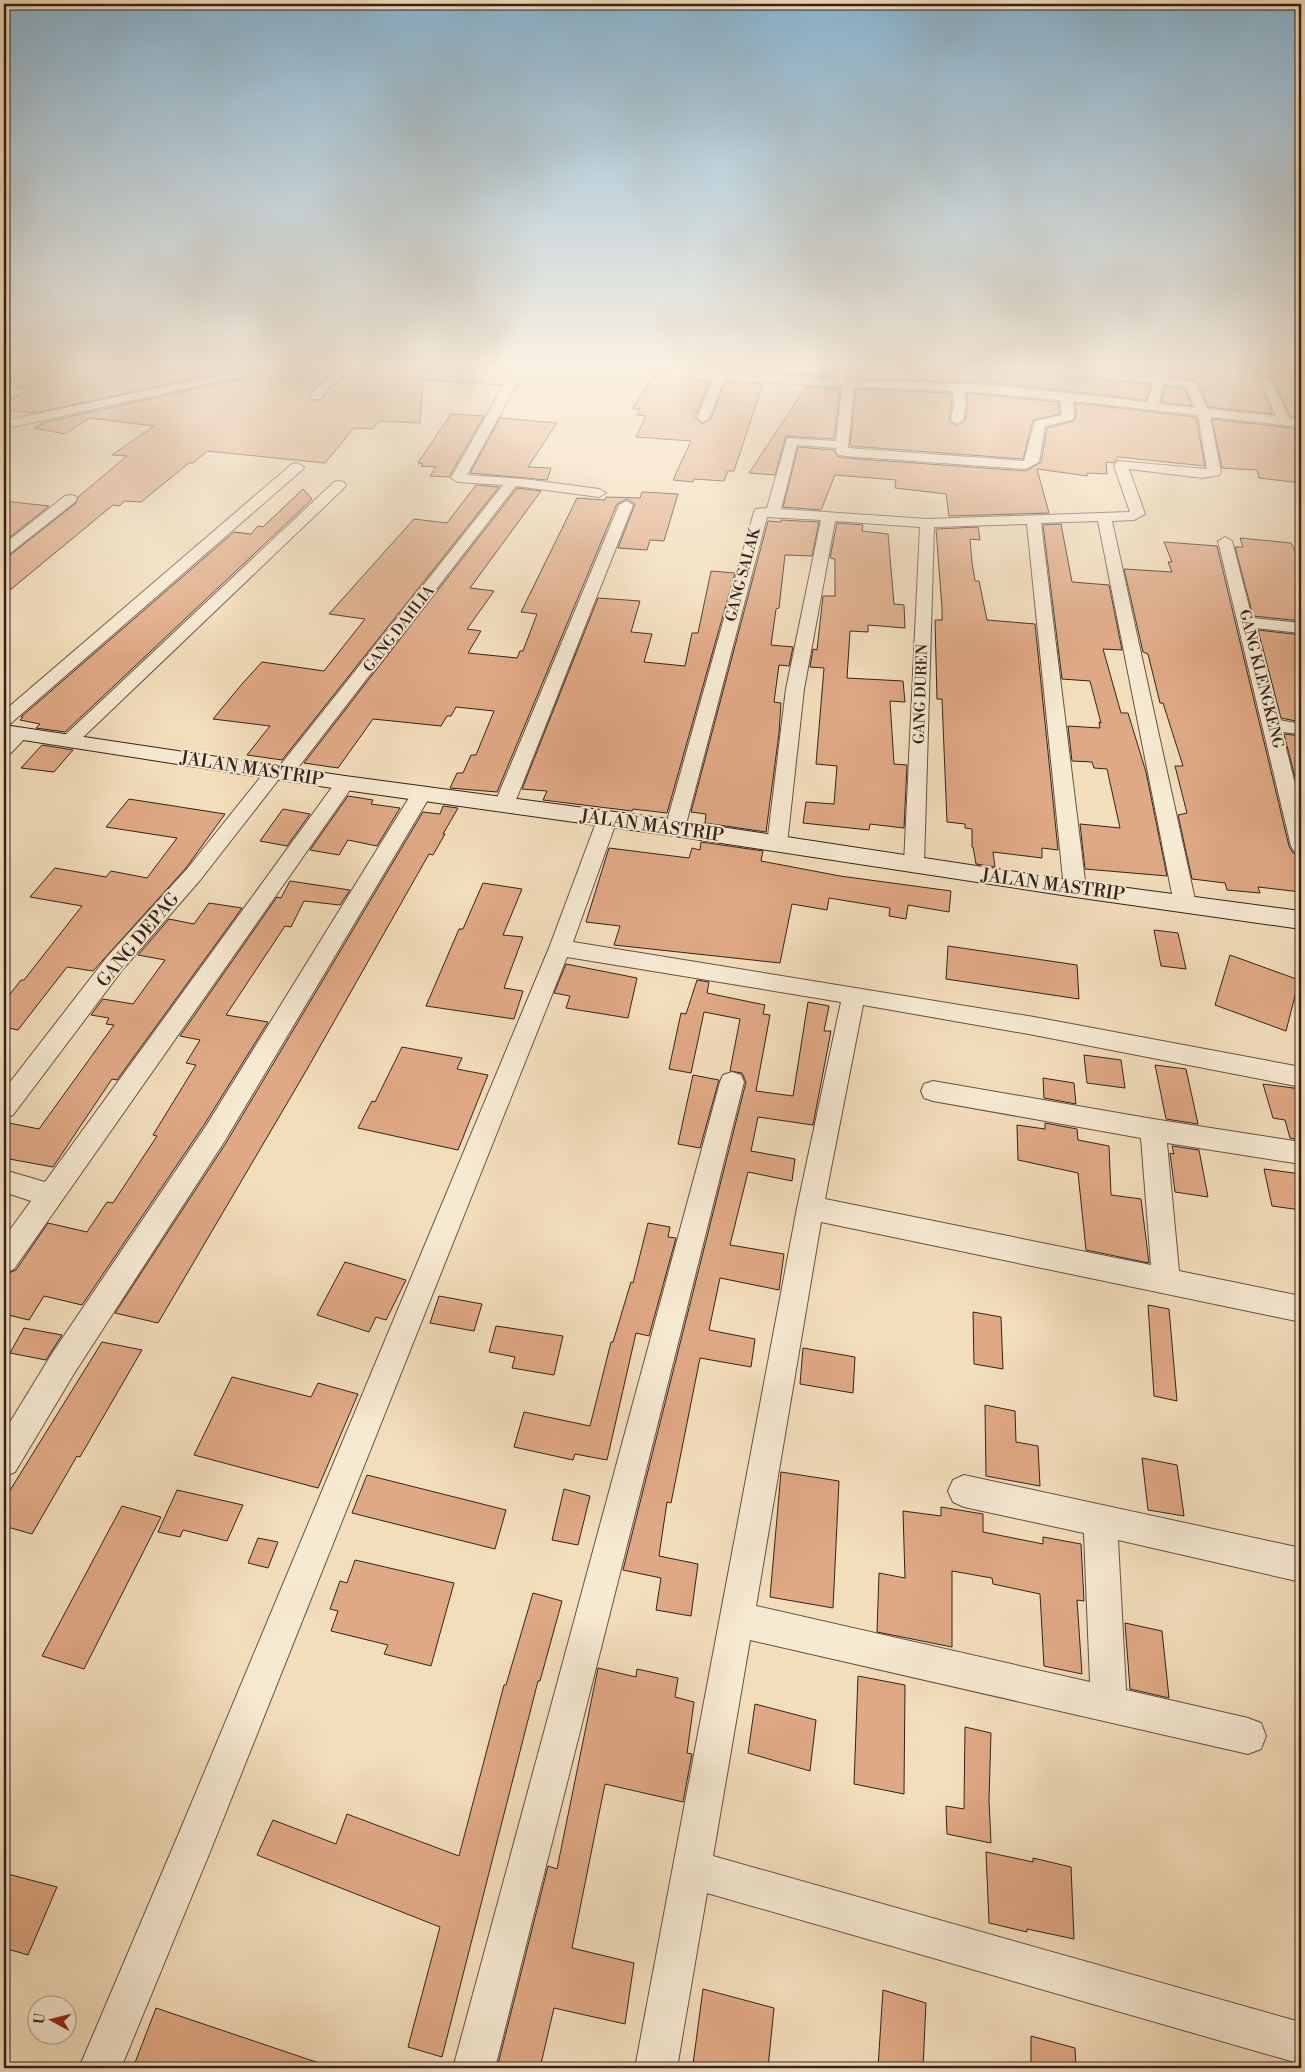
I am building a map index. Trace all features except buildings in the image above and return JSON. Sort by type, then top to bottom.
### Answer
[{"type":"main road","name":"JALAN MASTRIP","points":[[9,728],[70,740],[345,783],[675,828],[1075,889],[1301,920]]},
{"type":"street","points":[[467,462],[458,477],[600,493]]},
{"type":"street","name":"GANG SALAK","points":[[675,828],[758,515],[761,512],[773,513],[786,462]]},
{"type":"street","points":[[980,462],[1026,465],[1032,462]]},
{"type":"street","points":[[773,513],[927,523],[1034,521],[1138,514],[1121,466],[1123,464],[1203,474],[1214,472],[1212,462]]},
{"type":"street","points":[[4,749],[9,728],[175,574],[297,467]]},
{"type":"street","name":"GANG DAHLIA","points":[[278,773],[335,710],[512,483]]},
{"type":"street","points":[[70,740],[339,485]]},
{"type":"street","points":[[4,551],[70,499]]},
{"type":"street","points":[[504,805],[626,505]]},
{"type":"street","points":[[1104,517],[1186,904]]},
{"type":"street","points":[[777,844],[795,689],[829,518]]},
{"type":"street","points":[[1034,521],[1075,889]]},
{"type":"street","name":"GANG DUREN","points":[[914,864],[927,523]]},
{"type":"street","name":"GANG KLENGKENG","points":[[1225,541],[1273,724],[1301,846]]},
{"type":"street","points":[[1247,622],[1301,628]]},
{"type":"street","points":[[1273,724],[1301,729]]},
{"type":"street","name":"GANG DEPAG","points":[[4,1108],[115,964],[194,874],[278,773]]},
{"type":"street","points":[[4,1260],[345,783]]},
{"type":"street","points":[[4,1461],[64,1362],[215,1134],[422,793]]},
{"type":"street","points":[[100,2068],[201,1829],[560,948],[607,820]]},
{"type":"street","points":[[560,948],[1034,1026],[1301,1077]]},
{"type":"street","points":[[656,2068],[810,1208],[854,995]]},
{"type":"street","points":[[474,2068],[732,1082]]},
{"type":"street","points":[[934,1091],[1153,1130],[1301,1153]]},
{"type":"street","points":[[1153,1130],[1166,1280]]},
{"type":"street","points":[[4,1182],[51,1195]]},
{"type":"street","points":[[810,1208],[1301,1309]]},
{"type":"street","points":[[964,1491],[1301,1565]]},
{"type":"street","points":[[1100,1520],[1109,1703]]},
{"type":"street","points":[[736,1619],[1248,1736]]},
{"type":"street","points":[[691,1869],[1300,2043]]}]
